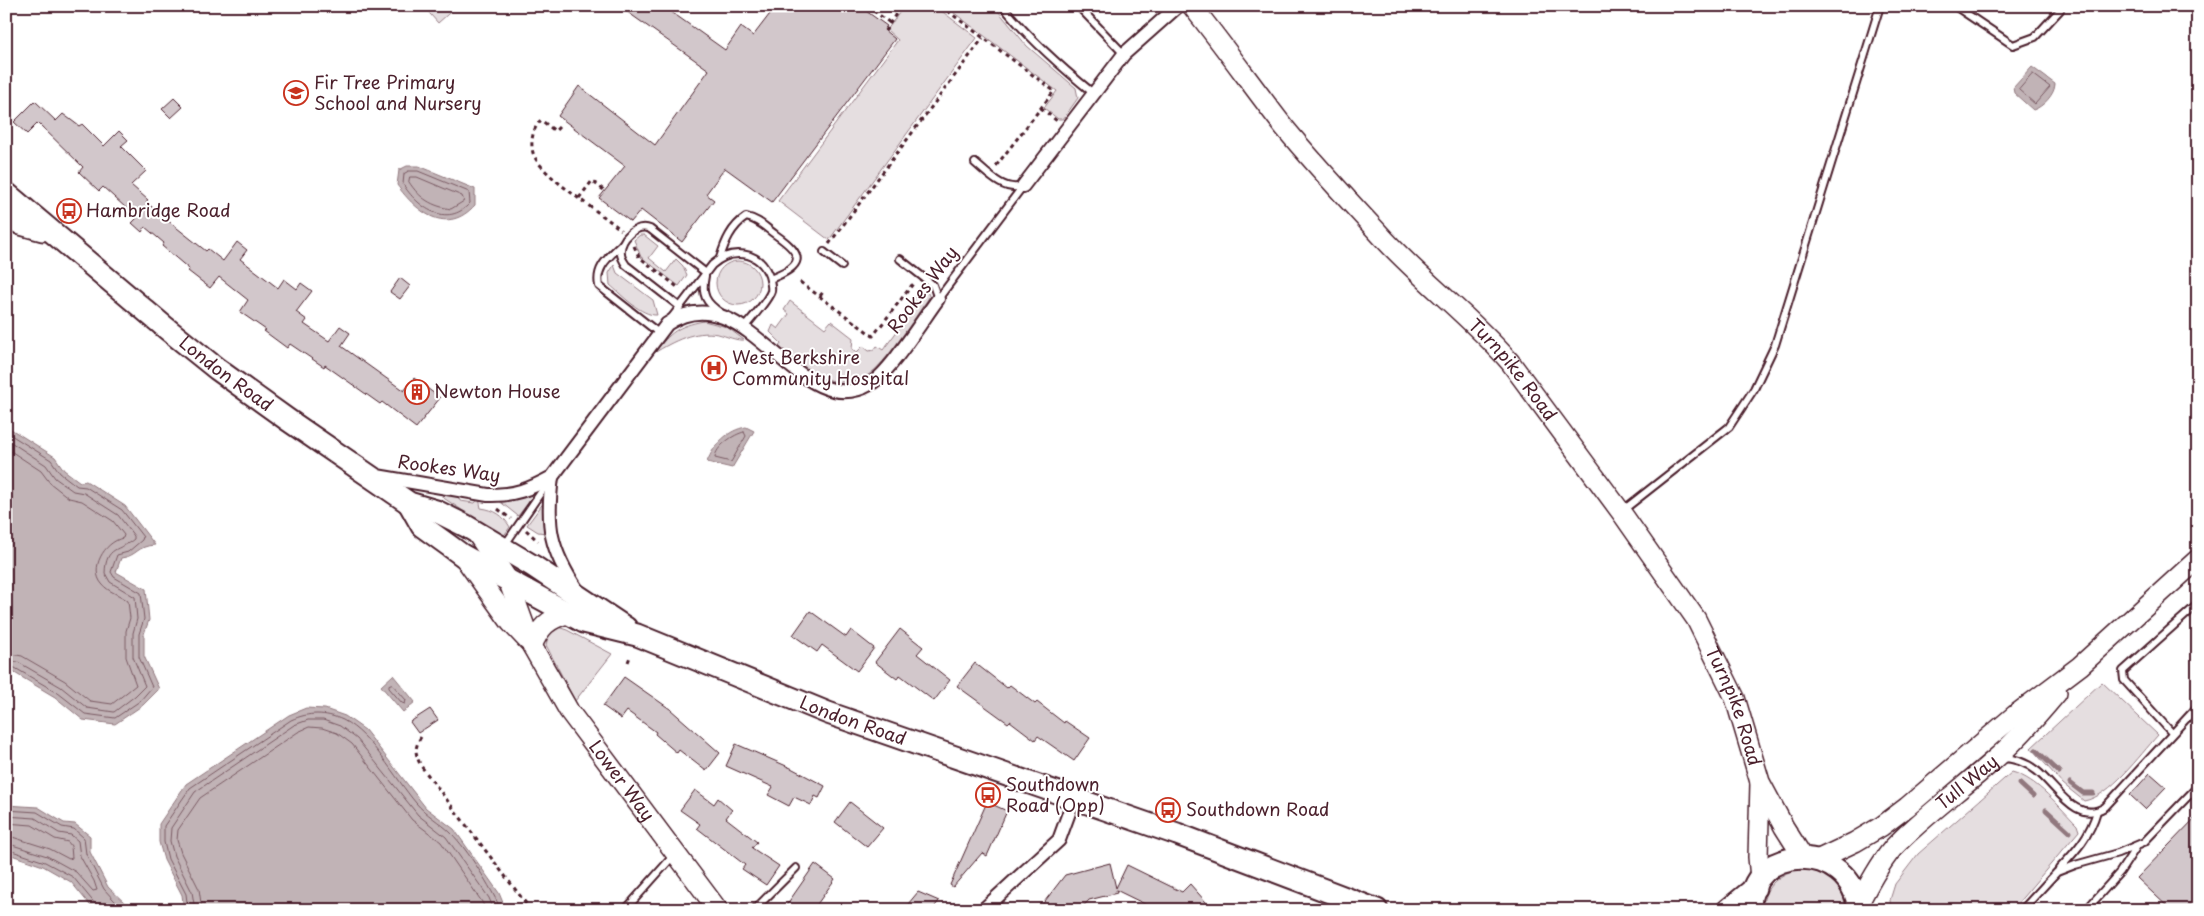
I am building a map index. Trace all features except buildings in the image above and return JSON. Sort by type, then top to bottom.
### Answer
[{"type":"main road","name":"London Road","points":[[6,193],[217,369],[409,504],[436,511],[477,534],[508,580],[567,614],[584,622],[637,635],[828,713],[1177,834],[1348,905],[1377,910]]},
{"type":"main road","name":"London Road","points":[[11,220],[53,233]]},
{"type":"main road","name":"London Road","points":[[409,504],[422,526],[462,555],[494,559],[582,598],[637,635]]},
{"type":"main road","points":[[1728,910],[1758,883],[1774,865],[1788,859],[1811,858],[1833,865],[1845,876],[1859,906]]},
{"type":"main road","points":[[1750,910],[1758,883]]},
{"type":"street","name":"Rookes Way","points":[[1023,186],[1093,92],[1124,54],[1178,6]]},
{"type":"street","name":"Turnpike Road","points":[[1192,6],[1284,127],[1326,176],[1388,243],[1494,344],[1510,362],[1622,512],[1696,619],[1738,705],[1760,782],[1784,827],[1811,858]]},
{"type":"street","name":"Rookes Way","points":[[368,474],[445,489],[504,496],[529,490],[552,477],[663,329],[677,317],[697,311],[725,316],[807,378],[829,390],[846,392],[859,390],[880,377],[938,299]]},
{"type":"street","points":[[552,477],[549,506],[554,549],[562,567],[582,598]]},
{"type":"street","name":"Lower Way","points":[[462,555],[511,623],[532,646]]},
{"type":"street","name":"Tull Way","points":[[1811,858],[1855,842],[1882,826],[1942,779],[2015,715],[2080,666],[2198,559]]},
{"type":"street","name":"Lower Way","points":[[508,580],[532,646],[569,711],[677,852],[718,910]]},
{"type":"street","points":[[532,646],[537,634],[545,623],[567,614]]},
{"type":"street","name":"Tull Way","points":[[1859,906],[1878,868],[1893,849],[1912,830],[1994,760],[2026,729],[2080,666]]},
{"type":"street","name":"Turnpike Road","points":[[1758,883],[1760,782]]},
{"type":"street","points":[[983,910],[1059,840],[1074,799]]},
{"type":"lane","points":[[1003,6],[1013,19],[1053,58],[1093,92]]},
{"type":"lane","points":[[1078,6],[1124,54]]},
{"type":"lane","points":[[1622,512],[1728,427],[1754,389],[1778,336],[1880,6]]},
{"type":"lane","points":[[1955,6],[2013,45],[2035,37],[2060,10]]},
{"type":"lane","points":[[975,163],[1007,187],[1023,186]]},
{"type":"lane","name":"Rookes Way","points":[[938,299],[1023,186]]},
{"type":"lane","points":[[720,258],[727,238],[739,222],[746,217],[754,219],[788,244],[796,253],[796,263],[789,272],[770,279]]},
{"type":"lane","points":[[706,272],[645,227],[633,230],[602,265],[597,275],[599,286],[663,329],[706,272],[720,258],[734,253],[750,255],[766,269],[770,279],[770,291],[743,329]]},
{"type":"lane","points":[[622,244],[621,255],[626,265],[680,307]]},
{"type":"lane","points":[[824,252],[842,266]]},
{"type":"lane","points":[[900,259],[933,285],[938,299]]},
{"type":"lane","points":[[706,272],[703,286],[705,298],[709,304],[725,316]]},
{"type":"lane","name":"Rookes Way","points":[[494,559],[552,477]]},
{"type":"lane","points":[[2172,733],[2124,680],[2123,671],[2198,604]]},
{"type":"lane","points":[[1994,760],[2012,759],[2025,764],[2037,770],[2071,805],[2089,813],[2097,811],[2104,806],[2198,706]]},
{"type":"lane","points":[[2057,872],[2144,842],[2198,786]]},
{"type":"lane","points":[[2022,910],[2026,903],[2080,847],[2092,828],[2097,811]]},
{"type":"lane","points":[[2086,910],[2120,872],[2137,846]]},
{"type":"lane","points":[[625,910],[677,852]]},
{"type":"lane","points":[[754,910],[796,868]]},
{"type":"path","points":[[867,6],[890,23]]},
{"type":"path","points":[[885,31],[901,6]]},
{"type":"path","points":[[941,6],[1054,91],[997,166],[992,163]]},
{"type":"path","points":[[830,244],[983,38]]},
{"type":"path","points":[[1041,108],[1060,123]]},
{"type":"path","points":[[559,127],[555,131],[541,120],[533,134],[533,152],[550,174],[622,231]]},
{"type":"path","points":[[579,198],[592,181],[606,191]]},
{"type":"path","points":[[632,243],[639,257],[680,289]]},
{"type":"path","points":[[800,282],[873,336],[912,285],[907,281]]},
{"type":"path","points":[[820,296],[823,292]]},
{"type":"path","points":[[852,321],[856,316]]},
{"type":"path","points":[[524,529],[538,542]]},
{"type":"path","points":[[628,662],[630,657]]},
{"type":"path","points":[[421,737],[416,745],[415,754],[421,766],[532,910]]},
{"type":"shaded area","points":[[423,6],[457,6],[438,23]]},
{"type":"shaded area","points":[[904,6],[935,6],[977,38],[829,240],[778,201],[898,40],[887,30]]},
{"type":"shaded area","points":[[945,6],[994,6],[1027,46],[1076,88],[1078,98],[1063,119],[1058,119],[1044,108],[1057,91]]},
{"type":"shaded area","points":[[640,235],[644,235],[658,246],[649,258],[666,272],[676,259],[683,266],[687,275],[679,286],[641,257],[634,240]]},
{"type":"shaded area","points":[[734,261],[742,261],[754,267],[760,283],[754,299],[742,305],[734,305],[722,299],[716,287],[716,279],[722,267]]},
{"type":"shaded area","points":[[614,265],[617,273],[653,300],[657,315],[638,309],[610,285],[609,273]]},
{"type":"shaded area","points":[[923,286],[929,295],[928,299],[908,328],[875,370],[858,379],[848,382],[837,381],[814,373],[779,347],[781,343],[770,332],[773,325],[778,329],[789,314],[784,310],[790,301],[825,328],[831,321],[853,338],[852,349],[857,352],[863,346],[869,351],[874,350],[877,346],[883,350],[913,310],[908,306]]},
{"type":"shaded area","points":[[704,321],[727,327],[744,340],[709,333],[692,335],[654,353],[675,331],[687,325]]},
{"type":"shaded area","points":[[443,493],[458,496],[460,501],[475,503],[479,498],[481,508],[498,514],[510,527],[503,537],[442,497]]},
{"type":"shaded area","points":[[534,495],[518,516],[498,500],[512,500]]},
{"type":"shaded area","points":[[544,502],[546,533],[538,532],[527,525]]},
{"type":"shaded area","points":[[558,627],[612,654],[575,701],[546,645],[549,633]]},
{"type":"shaded area","points":[[2102,682],[2158,735],[2124,774],[2104,792],[2084,801],[2063,784],[2031,748]]},
{"type":"shaded area","points":[[2012,772],[2039,787],[2077,825],[2079,831],[2012,910],[1891,910],[1890,900],[1895,884],[1918,854]]},
{"type":"shaded area","points":[[1797,869],[1815,871],[1830,879],[1841,892],[1845,910],[1763,910],[1765,895],[1772,884],[1784,875]]},
{"type":"water","points":[[2032,67],[2055,84],[2048,100],[2033,110],[2014,93],[2013,88]]},
{"type":"water","points":[[407,166],[419,166],[475,189],[475,205],[454,219],[443,220],[423,212],[397,185],[399,170]]},
{"type":"water","points":[[6,426],[55,457],[64,470],[80,482],[86,481],[125,506],[155,545],[144,547],[127,557],[121,558],[116,572],[146,589],[149,620],[144,634],[144,656],[159,689],[143,705],[115,724],[83,720],[55,697],[13,672],[6,671]]},
{"type":"water","points":[[746,427],[754,431],[732,468],[707,462],[722,439],[733,431]]},
{"type":"water","points":[[393,675],[415,702],[403,712],[381,686]]},
{"type":"water","points":[[306,708],[325,709],[345,716],[365,730],[426,808],[454,829],[499,893],[506,910],[184,910],[182,895],[164,860],[159,842],[159,824],[186,784],[289,715]]},
{"type":"water","points":[[6,805],[38,807],[64,823],[75,824],[90,836],[90,852],[108,887],[127,905],[129,910],[94,910],[71,882],[43,866],[6,853]]},
{"type":"waterway","points":[[2036,750],[2059,772]]},
{"type":"waterway","points":[[2070,783],[2083,793],[2093,793]]},
{"type":"waterway","points":[[2020,784],[2033,796]]},
{"type":"waterway","points":[[2046,810],[2070,832]]},
{"type":"place","name":"Fir Tree Primary School and Nursery","points":[[296,93]]},
{"type":"place","name":"Hambridge Road","points":[[69,211]]},
{"type":"place","name":"West Berkshire Community Hospital","points":[[714,368]]},
{"type":"place","name":"Newton House","points":[[417,392]]},
{"type":"place","name":"Southdown Road (Opp)","points":[[988,795]]},
{"type":"place","name":"Southdown Road","points":[[1168,810]]}]
